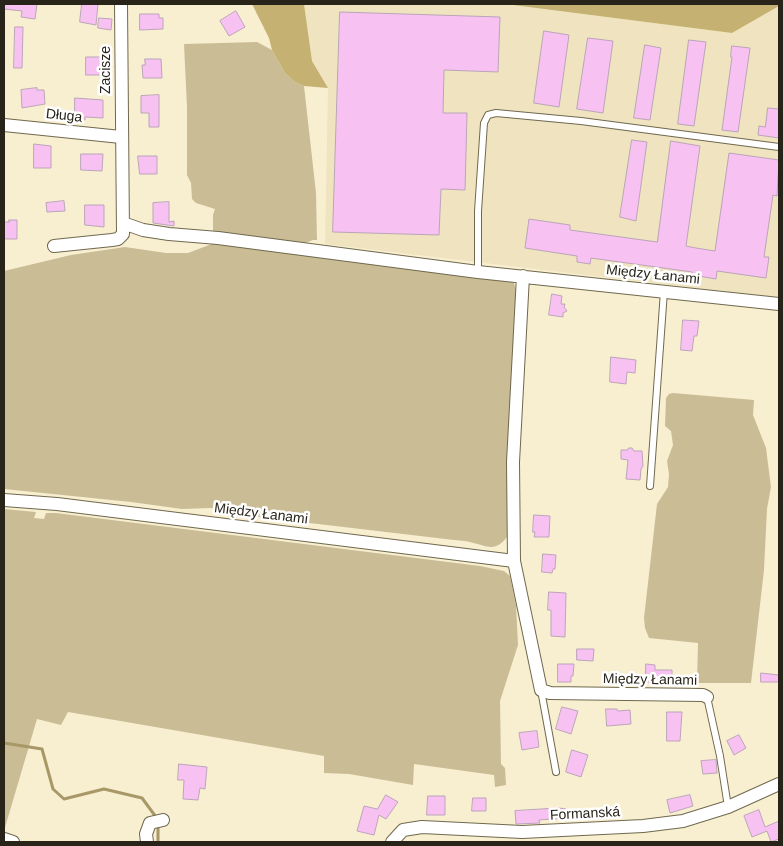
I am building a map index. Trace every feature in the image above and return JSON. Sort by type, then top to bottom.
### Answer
[{"type":"street","name":"Zacisze","points":[[121,4],[121,137]]},
{"type":"street","name":"Długa","points":[[4,125],[121,137]]},
{"type":"street","points":[[54,246],[118,239],[123,234],[121,137]]},
{"type":"street","name":"Między Łanami","points":[[123,223],[152,232],[218,238],[478,272],[779,304]]},
{"type":"street","points":[[523,276],[513,462],[514,561],[541,690]]},
{"type":"street","name":"Między Łanami","points":[[4,500],[57,504],[514,561]]},
{"type":"street","name":"Między Łanami","points":[[541,690],[550,693],[703,695],[707,697]]},
{"type":"street","name":"Formanská","points":[[392,842],[402,830],[422,828],[522,832],[643,826],[683,821],[728,807],[779,784]]},
{"type":"street","points":[[146,842],[146,834],[150,823],[163,820]]},
{"type":"street","points":[[4,839],[13,842]]},
{"type":"lane","points":[[478,272],[478,211],[484,123],[488,115],[496,112],[581,121],[779,147]]},
{"type":"lane","points":[[650,486],[664,291]]},
{"type":"lane","points":[[541,690],[556,772]]},
{"type":"lane","name":"Między Łanami","points":[[707,697],[720,756],[728,807]]},
{"type":"shaded area","points":[[252,4],[304,4],[312,61],[328,88],[304,86],[295,82],[285,73],[272,50],[269,38]]},
{"type":"shaded area","points":[[304,4],[505,4],[732,33],[779,6],[779,298],[325,244],[328,88],[312,61]]},
{"type":"shaded area","points":[[505,4],[779,4],[779,6],[732,33]]},
{"type":"shaded area","points":[[257,42],[272,50],[285,73],[295,82],[304,86],[316,193],[317,240],[303,244],[213,231],[215,209],[196,203],[192,199],[191,183],[187,175],[187,107],[184,44]]},
{"type":"shaded area","points":[[217,242],[509,280],[514,283],[519,301],[509,414],[510,533],[501,544],[488,547],[470,542],[250,516],[239,510],[182,509],[4,489],[4,271],[71,255],[125,247],[166,253],[188,253]]},
{"type":"shaded area","points":[[669,394],[754,400],[753,415],[766,448],[771,487],[767,509],[764,570],[751,683],[697,683],[698,643],[649,638],[645,628],[644,618],[657,504],[668,487],[667,461],[673,445],[671,431],[665,426],[666,398]]},
{"type":"shaded area","points":[[4,509],[36,512],[34,518],[44,519],[46,513],[56,513],[480,566],[504,571],[510,576],[516,605],[518,645],[500,701],[501,764],[505,768],[506,785],[495,787],[494,775],[414,764],[413,785],[349,774],[324,773],[324,756],[68,712],[61,725],[37,719],[4,831]]},
{"type":"building","points":[[5,4],[37,4],[35,19],[21,17],[22,11],[4,9]]},
{"type":"building","points":[[82,4],[98,4],[96,25],[80,22]]},
{"type":"building","points":[[236,11],[245,27],[229,36],[220,21]]},
{"type":"building","points":[[340,12],[500,17],[498,72],[444,70],[443,113],[467,113],[465,190],[441,189],[439,235],[333,232]]},
{"type":"building","points":[[140,14],[159,14],[159,18],[163,18],[163,29],[140,30]]},
{"type":"building","points":[[99,18],[112,19],[111,30],[98,28]]},
{"type":"building","points":[[15,27],[23,27],[22,68],[14,68]]},
{"type":"building","points":[[544,31],[569,35],[559,107],[534,103]]},
{"type":"building","points":[[588,38],[613,41],[603,113],[577,109]]},
{"type":"building","points":[[689,40],[706,42],[694,126],[678,124]]},
{"type":"building","points":[[645,45],[661,48],[650,120],[634,118]]},
{"type":"building","points":[[732,46],[750,48],[738,132],[722,130]]},
{"type":"building","points":[[86,57],[104,57],[104,75],[86,75]]},
{"type":"building","points":[[145,59],[161,59],[162,78],[143,78],[142,65],[145,65]]},
{"type":"building","points":[[37,88],[37,90],[44,90],[45,104],[22,108],[21,90]]},
{"type":"building","points":[[159,95],[159,127],[149,127],[149,113],[141,113],[141,96]]},
{"type":"building","points":[[75,98],[103,100],[103,118],[85,117],[85,120],[75,120]]},
{"type":"building","points":[[768,108],[779,109],[779,138],[758,135],[759,126],[765,127]]},
{"type":"building","points":[[632,140],[647,142],[636,221],[620,217]]},
{"type":"building","points":[[671,141],[700,146],[686,246],[696,248],[715,251],[729,153],[779,160],[777,196],[773,195],[764,257],[769,257],[766,278],[717,271],[716,279],[692,275],[692,272],[591,258],[590,264],[577,262],[577,256],[525,248],[529,219],[570,225],[570,230],[657,242]]},
{"type":"building","points":[[34,144],[51,146],[51,168],[34,168]]},
{"type":"building","points":[[81,154],[103,154],[102,171],[81,170]]},
{"type":"building","points":[[138,156],[157,156],[157,174],[140,174]]},
{"type":"building","points":[[64,201],[65,211],[47,212],[46,203]]},
{"type":"building","points":[[169,202],[169,222],[174,221],[174,226],[153,223],[153,203]]},
{"type":"building","points":[[85,205],[104,205],[104,227],[85,225]]},
{"type":"building","points":[[9,220],[17,220],[17,239],[4,239],[4,222],[9,222]]},
{"type":"building","points":[[552,294],[562,296],[561,304],[565,304],[564,307],[567,311],[563,313],[563,317],[549,315]]},
{"type":"building","points":[[683,320],[699,321],[692,351],[681,350]]},
{"type":"building","points":[[611,357],[636,360],[635,373],[627,372],[626,384],[610,382]]},
{"type":"building","points":[[632,448],[634,451],[642,451],[643,466],[640,480],[626,479],[628,460],[621,459],[621,450]]},
{"type":"building","points":[[534,515],[550,516],[549,537],[534,537]]},
{"type":"building","points":[[543,554],[556,555],[555,569],[553,569],[552,573],[542,572]]},
{"type":"building","points":[[549,592],[566,593],[565,637],[551,636],[551,610],[548,610]]},
{"type":"building","points":[[577,649],[594,649],[593,661],[577,660]]},
{"type":"building","points":[[558,664],[574,664],[571,682],[558,682]]},
{"type":"building","points":[[646,664],[655,665],[655,670],[672,670],[672,683],[646,682]]},
{"type":"building","points":[[761,673],[779,675],[779,682],[761,682]]},
{"type":"building","points":[[562,707],[578,711],[571,734],[556,729]]},
{"type":"building","points":[[606,709],[630,710],[631,724],[607,726]]},
{"type":"building","points":[[667,712],[682,712],[680,741],[667,741]]},
{"type":"building","points":[[537,731],[539,747],[522,750],[519,733]]},
{"type":"building","points":[[739,735],[746,748],[734,755],[727,741]]},
{"type":"building","points":[[572,750],[588,755],[581,777],[566,772]]},
{"type":"building","points":[[716,760],[717,773],[703,774],[701,761]]},
{"type":"building","points":[[179,764],[207,767],[205,789],[200,788],[198,800],[183,799],[184,780],[178,780]]},
{"type":"building","points":[[386,795],[398,802],[386,819],[379,815],[374,835],[357,831],[364,806],[377,809]]},
{"type":"building","points":[[690,795],[693,806],[670,813],[667,800]]},
{"type":"building","points":[[428,796],[445,796],[445,815],[427,815]]},
{"type":"building","points":[[473,798],[486,798],[486,811],[472,811]]},
{"type":"building","points":[[566,809],[567,818],[539,820],[540,823],[516,824],[515,811]]},
{"type":"building","points":[[759,810],[765,827],[779,821],[779,839],[771,842],[767,831],[752,837],[744,816]]},
{"type":"waterway","points":[[4,743],[42,749],[53,789],[64,799],[104,789],[142,798],[156,817]]},
{"type":"waterway","points":[[158,825],[158,842]]}]
